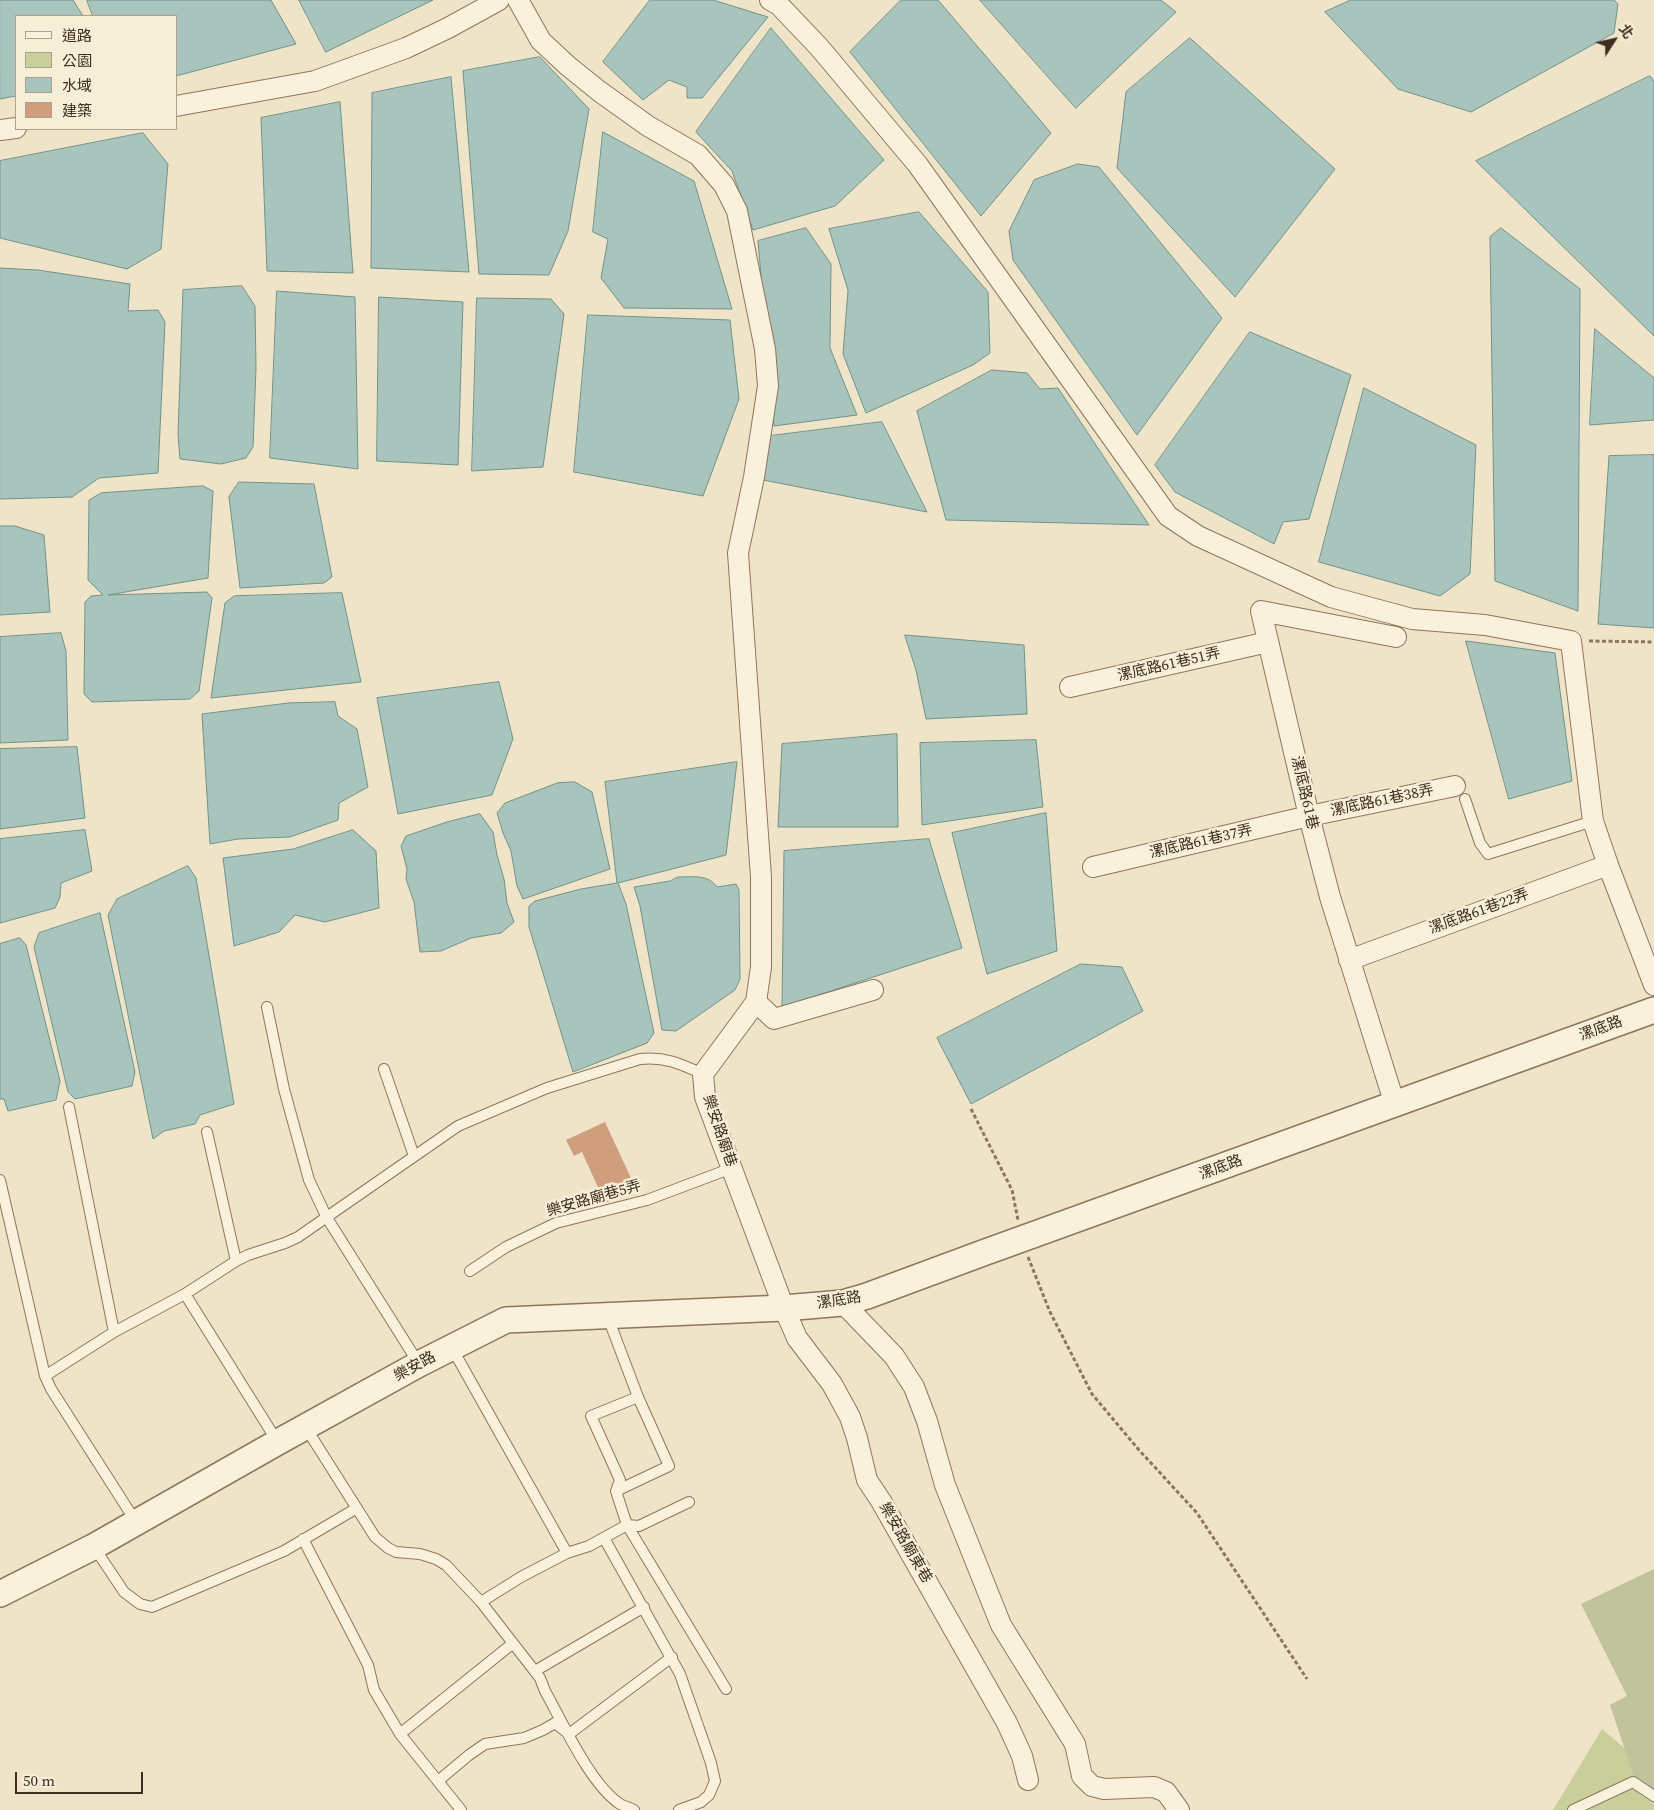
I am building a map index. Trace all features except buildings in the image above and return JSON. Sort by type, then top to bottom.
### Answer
[{"type":"street","points":[[178,106],[315,81],[406,48],[499,0]]},
{"type":"street","points":[[518,0],[540,41],[568,66],[613,101],[648,126],[698,155],[724,185],[737,211],[765,349],[768,386],[754,477],[738,553],[761,877],[761,967],[756,1002],[774,1019],[873,990]]},
{"type":"street","points":[[770,0],[779,5],[819,47],[918,165],[1168,516],[1198,536],[1332,598],[1412,619],[1485,625],[1570,641],[1594,820],[1608,865],[1654,985]]},
{"type":"street","points":[[0,130],[15,128]]},
{"type":"street","name":"漯底路61巷","points":[[1395,1105],[1330,897],[1261,611],[1396,637]]},
{"type":"street","name":"漯底路61巷51弄","points":[[1070,687],[1268,642]]},
{"type":"street","name":"漯底路61巷38弄","points":[[1309,816],[1460,792]]},
{"type":"street","name":"漯底路61巷37弄","points":[[1094,867],[1309,816]]},
{"type":"street","name":"漯底路61巷22弄","points":[[1349,960],[1608,865]]},
{"type":"street","name":"樂安路廟巷","points":[[756,1002],[703,1074],[705,1097],[784,1308]]},
{"type":"street","name":"漯底路","points":[[784,1308],[843,1303],[867,1296],[1654,1010]]},
{"type":"street","points":[[843,1303],[894,1356],[914,1387],[945,1485],[1000,1625],[1075,1744],[1082,1776],[1092,1786],[1104,1789],[1154,1787],[1166,1792],[1179,1810]]},
{"type":"street","name":"樂安路","points":[[0,1594],[88,1549],[420,1364],[506,1320],[607,1314],[784,1308]]},
{"type":"street","name":"樂安路廟東巷","points":[[784,1308],[797,1338],[832,1384],[850,1417],[867,1480],[881,1501],[1007,1723],[1022,1756],[1028,1780]]},
{"type":"lane","points":[[1460,792],[1480,843],[1488,854],[1594,820]]},
{"type":"lane","points":[[267,1007],[284,1089],[309,1180],[327,1218],[420,1364]]},
{"type":"lane","points":[[45,1376],[114,1332],[185,1294],[236,1261],[285,1243],[327,1218],[458,1126],[547,1088],[640,1059],[655,1058],[675,1062],[703,1074]]},
{"type":"lane","points":[[384,1069],[414,1156]]},
{"type":"lane","points":[[69,1107],[114,1332]]},
{"type":"lane","points":[[207,1132],[236,1261]]},
{"type":"lane","name":"樂安路廟巷5弄","points":[[470,1271],[506,1247],[556,1223],[647,1200],[732,1168]]},
{"type":"lane","points":[[0,1180],[45,1376],[50,1389],[136,1522]]},
{"type":"lane","points":[[185,1294],[278,1442]]},
{"type":"lane","points":[[607,1314],[638,1397],[669,1466],[616,1491]]},
{"type":"lane","points":[[452,1347],[567,1553]]},
{"type":"lane","points":[[638,1397],[591,1416],[620,1480],[616,1491],[627,1525],[726,1689]]},
{"type":"lane","points":[[306,1428],[375,1538],[396,1552],[420,1554],[436,1559],[446,1565],[481,1602],[535,1671],[592,1775],[620,1804],[634,1810]]},
{"type":"lane","points":[[481,1602],[521,1577],[567,1553],[590,1546],[627,1525],[640,1526],[690,1502]]},
{"type":"lane","points":[[88,1549],[124,1592],[140,1604],[152,1607],[284,1551],[357,1508]]},
{"type":"lane","points":[[604,1538],[672,1657],[690,1700],[711,1763],[714,1781],[709,1795],[701,1802],[679,1810]]},
{"type":"lane","points":[[303,1539],[368,1665],[374,1690],[400,1734],[461,1810]]},
{"type":"lane","points":[[535,1671],[644,1608]]},
{"type":"lane","points":[[400,1734],[512,1644]]},
{"type":"lane","points":[[568,1734],[672,1657]]},
{"type":"lane","points":[[438,1781],[468,1755],[485,1744],[524,1738],[555,1723],[568,1734]]},
{"type":"lane","points":[[1573,1810],[1633,1782],[1654,1796]]},
{"type":"path","points":[[1570,641],[1654,642]]},
{"type":"path","points":[[971,1109],[1012,1190],[1022,1240],[1050,1312],[1092,1394],[1139,1450],[1197,1513],[1307,1679]]},
{"type":"green space","points":[[1654,1569],[1654,1797],[1637,1786],[1610,1705],[1627,1696],[1581,1604]]},
{"type":"green space","points":[[1602,1729],[1654,1773],[1654,1810],[1553,1810]]},
{"type":"water","points":[[0,0],[73,0],[82,15],[15,15],[15,96],[0,99]]},
{"type":"water","points":[[87,0],[271,0],[296,44],[178,75],[178,15],[93,15]]},
{"type":"water","points":[[299,0],[433,0],[326,52]]},
{"type":"water","points":[[650,0],[713,0],[768,17],[702,98],[687,98],[687,87],[669,80],[643,100],[603,62]]},
{"type":"water","points":[[901,0],[938,0],[1051,133],[981,216],[850,52]]},
{"type":"water","points":[[980,0],[1161,0],[1176,12],[1076,108]]},
{"type":"water","points":[[1351,0],[1614,0],[1618,4],[1614,33],[1471,112],[1398,89],[1325,12]]},
{"type":"water","points":[[771,28],[884,160],[835,206],[753,230],[732,171],[696,132]]},
{"type":"water","points":[[1190,38],[1335,169],[1235,297],[1117,168],[1126,92]]},
{"type":"water","points":[[540,57],[589,109],[568,231],[549,275],[479,274],[463,71]]},
{"type":"water","points":[[1650,76],[1654,81],[1654,336],[1476,161]]},
{"type":"water","points":[[451,77],[469,272],[371,268],[372,93]]},
{"type":"water","points":[[340,102],[353,273],[267,271],[261,118]]},
{"type":"water","points":[[603,132],[694,181],[732,309],[624,308],[601,278],[608,239],[593,232]]},
{"type":"water","points":[[143,133],[168,164],[161,249],[127,269],[0,238],[0,161]]},
{"type":"water","points":[[1078,164],[1099,167],[1222,318],[1137,435],[1013,260],[1009,231],[1034,180]]},
{"type":"water","points":[[919,212],[988,292],[990,353],[973,365],[866,413],[843,354],[848,290],[829,229]]},
{"type":"water","points":[[806,228],[831,264],[830,348],[857,415],[774,426],[758,241]]},
{"type":"water","points":[[1501,228],[1580,289],[1578,611],[1495,581],[1490,237]]},
{"type":"water","points":[[0,268],[38,270],[130,284],[128,311],[158,310],[165,322],[158,473],[99,478],[72,497],[0,499]]},
{"type":"water","points":[[242,286],[255,306],[256,368],[253,447],[246,458],[221,464],[180,459],[178,435],[183,290]]},
{"type":"water","points":[[277,291],[355,297],[358,469],[270,458]]},
{"type":"water","points":[[379,297],[463,302],[458,465],[377,461]]},
{"type":"water","points":[[477,298],[551,299],[564,314],[543,467],[472,471]]},
{"type":"water","points":[[588,315],[730,320],[739,399],[703,496],[574,472]]},
{"type":"water","points":[[1595,329],[1654,378],[1654,420],[1590,425]]},
{"type":"water","points":[[1250,332],[1351,375],[1309,519],[1283,522],[1274,544],[1175,492],[1155,465]]},
{"type":"water","points":[[992,370],[1027,373],[1040,389],[1058,388],[1149,525],[946,520],[917,411]]},
{"type":"water","points":[[1364,388],[1476,445],[1470,574],[1440,596],[1319,562]]},
{"type":"water","points":[[882,422],[927,512],[763,480],[770,436]]},
{"type":"water","points":[[1654,455],[1654,628],[1598,624],[1609,456]]},
{"type":"water","points":[[239,482],[314,484],[332,577],[324,583],[240,588],[229,497]]},
{"type":"water","points":[[203,486],[213,491],[208,578],[108,595],[207,592],[212,598],[199,691],[190,699],[92,702],[84,694],[85,602],[91,596],[103,595],[88,580],[89,500],[101,493]]},
{"type":"water","points":[[0,526],[15,526],[44,535],[50,612],[0,615]]},
{"type":"water","points":[[342,593],[361,682],[211,698],[225,603],[234,596]]},
{"type":"water","points":[[61,633],[66,651],[68,740],[0,743],[0,637]]},
{"type":"water","points":[[905,635],[1024,645],[1027,714],[926,719],[916,670]]},
{"type":"water","points":[[1466,641],[1555,653],[1572,781],[1509,799]]},
{"type":"water","points":[[499,682],[513,739],[492,795],[398,814],[377,698]]},
{"type":"water","points":[[335,702],[338,716],[357,729],[368,787],[339,803],[338,820],[290,837],[238,839],[210,844],[202,714],[288,703]]},
{"type":"water","points":[[897,734],[898,827],[778,827],[782,744]]},
{"type":"water","points":[[1036,740],[1043,807],[922,825],[920,743]]},
{"type":"water","points":[[77,747],[85,818],[0,829],[0,749]]},
{"type":"water","points":[[737,762],[726,855],[618,883],[626,904],[654,1033],[647,1043],[573,1072],[529,927],[529,906],[535,901],[581,889],[617,883],[605,782]]},
{"type":"water","points":[[575,782],[592,792],[610,869],[523,899],[517,886],[511,851],[497,813],[505,803],[557,783]]},
{"type":"water","points":[[1046,813],[1057,951],[987,974],[952,833]]},
{"type":"water","points":[[480,814],[493,832],[504,879],[507,903],[514,922],[501,933],[471,938],[441,951],[420,952],[414,902],[406,879],[407,869],[401,846],[406,836],[447,822]]},
{"type":"water","points":[[85,830],[92,871],[61,883],[60,897],[55,908],[0,923],[0,839]]},
{"type":"water","points":[[353,830],[376,851],[379,908],[325,922],[295,915],[279,932],[234,946],[223,858],[293,849]]},
{"type":"water","points":[[929,839],[962,948],[782,1007],[784,851]]},
{"type":"water","points":[[188,866],[196,878],[234,1104],[200,1115],[195,1124],[164,1131],[153,1139],[108,915],[117,899]]},
{"type":"water","points":[[678,877],[705,878],[717,887],[736,884],[739,890],[740,979],[735,990],[676,1031],[662,1030],[640,906],[634,887],[670,881]]},
{"type":"water","points":[[100,913],[135,1072],[132,1086],[75,1099],[68,1092],[34,947],[39,933]]},
{"type":"water","points":[[20,938],[26,945],[60,1081],[56,1100],[8,1111],[4,1099],[0,1099],[0,944]]},
{"type":"water","points":[[1081,964],[1122,967],[1143,1011],[971,1104],[937,1038]]}]
